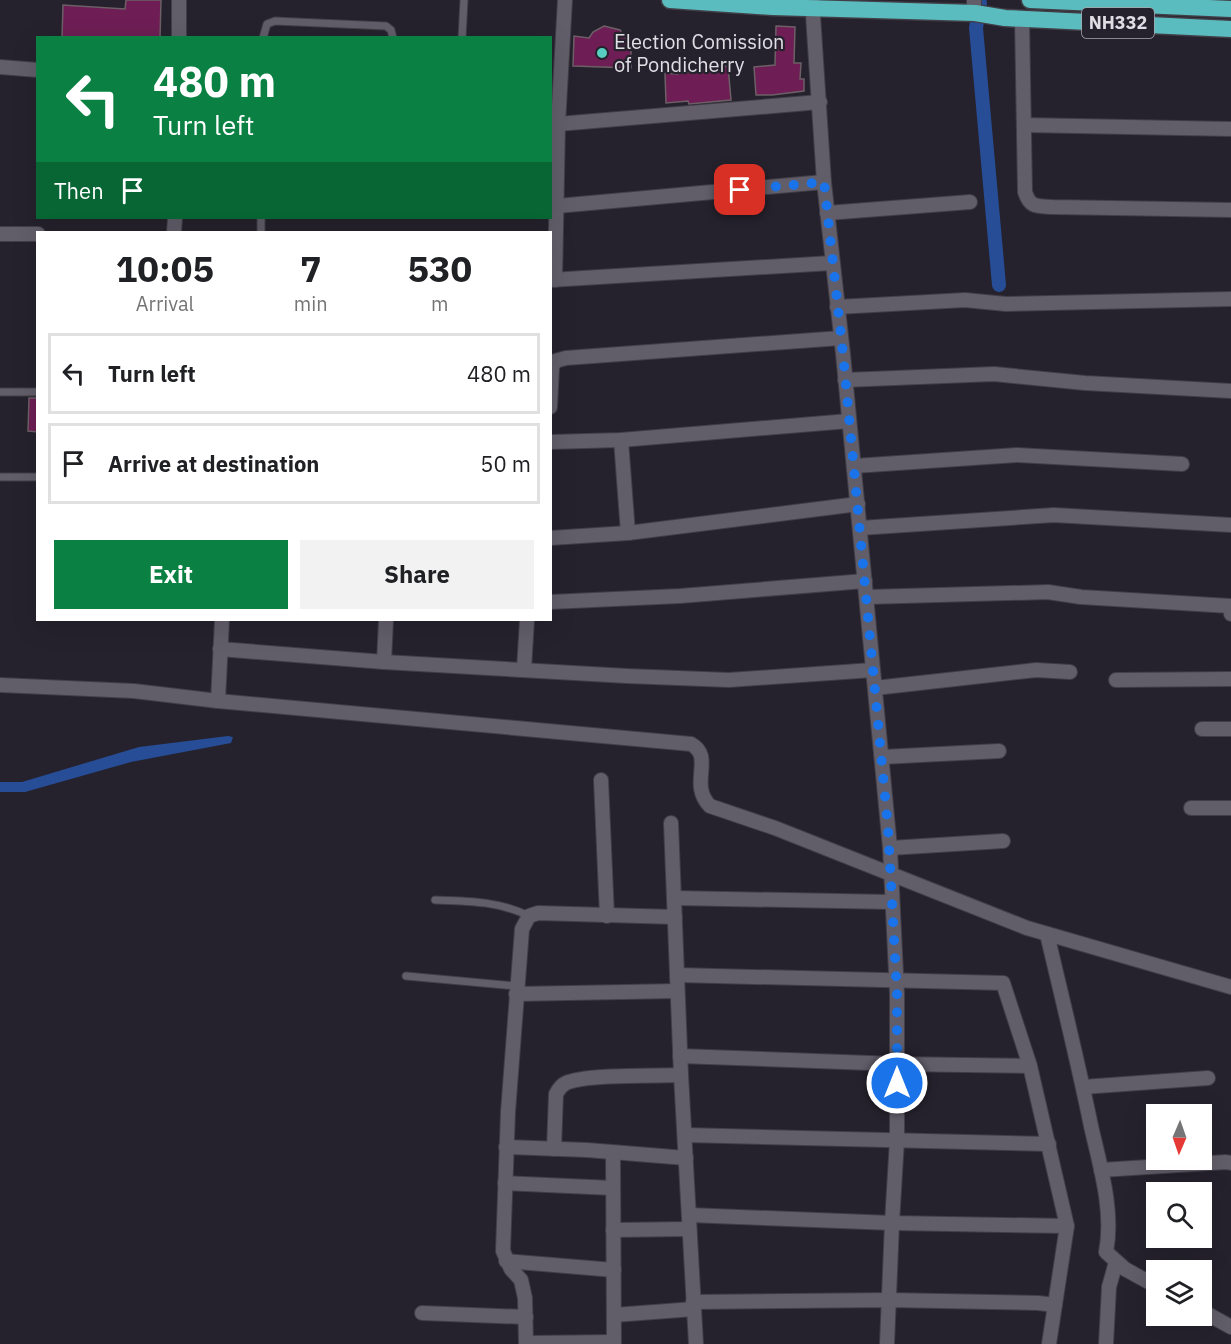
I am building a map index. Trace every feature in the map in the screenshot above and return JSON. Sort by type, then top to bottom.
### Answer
[{"type":"highway","name":"NH332","points":[[670,0],[974,9],[1005,18],[1231,29]]},
{"type":"highway","name":"NH332","points":[[1030,0],[1210,4],[1231,9]]},
{"type":"street","points":[[179,0],[179,36]]},
{"type":"street","points":[[566,0],[558,124],[553,280],[832,263]]},
{"type":"street","points":[[1097,2],[1097,22]]},
{"type":"street","points":[[812,4],[824,182],[858,504],[890,848],[896,980],[897,1140],[887,1344]]},
{"type":"street","points":[[1022,18],[1025,192],[1028,201],[1034,205],[1231,210]]},
{"type":"street","points":[[0,67],[36,70]]},
{"type":"street","points":[[558,124],[820,102]]},
{"type":"street","points":[[1024,125],[1231,129]]},
{"type":"street","points":[[557,206],[824,182]]},
{"type":"street","points":[[827,213],[970,202]]},
{"type":"street","points":[[0,234],[36,234]]},
{"type":"street","points":[[837,307],[965,300],[1006,304],[1231,299]]},
{"type":"street","points":[[552,367],[555,361],[566,358],[841,338]]},
{"type":"street","points":[[845,380],[994,374],[1085,383],[1231,391]]},
{"type":"street","points":[[552,442],[621,440],[849,421]]},
{"type":"street","points":[[621,440],[628,533]]},
{"type":"street","points":[[854,466],[1017,454],[1182,464]]},
{"type":"street","points":[[552,538],[628,533],[858,504]]},
{"type":"street","points":[[860,528],[1019,516],[1082,516],[1231,525]]},
{"type":"street","points":[[552,602],[680,596],[865,581]]},
{"type":"street","points":[[867,597],[1048,592],[1081,597],[1230,606],[1231,614]]},
{"type":"street","points":[[218,701],[222,621]]},
{"type":"street","points":[[384,662],[386,621]]},
{"type":"street","points":[[524,669],[527,621]]},
{"type":"street","points":[[220,649],[384,662],[729,680],[873,670]]},
{"type":"street","points":[[875,688],[1036,670],[1070,672]]},
{"type":"street","points":[[1116,680],[1231,679]]},
{"type":"street","points":[[0,685],[134,690],[218,701],[691,744],[700,752],[702,798],[710,806],[775,828],[1047,934],[1231,987]]},
{"type":"street","points":[[1202,729],[1231,729]]},
{"type":"street","points":[[882,757],[999,751]]},
{"type":"street","points":[[601,780],[607,916]]},
{"type":"street","points":[[1191,808],[1231,808]]},
{"type":"street","points":[[671,823],[680,1056],[696,1344]]},
{"type":"street","points":[[890,848],[1003,841]]},
{"type":"street","points":[[675,898],[891,902]]},
{"type":"street","points":[[613,1153],[614,1343],[526,1344],[525,1298],[521,1280],[502,1251],[506,1147],[522,929],[529,916],[538,914],[675,917]]},
{"type":"street","points":[[1047,934],[1101,1170],[1108,1223],[1106,1252],[1116,1262],[1146,1280]]},
{"type":"street","points":[[677,975],[1003,983],[1030,1066],[1067,1226],[1049,1344]]},
{"type":"street","points":[[516,990],[677,991]]},
{"type":"street","points":[[680,1056],[1030,1066]]},
{"type":"street","points":[[554,1149],[556,1094],[560,1086],[574,1080],[681,1075]]},
{"type":"street","points":[[1083,1087],[1208,1078]]},
{"type":"street","points":[[685,1135],[1049,1144]]},
{"type":"street","points":[[506,1147],[686,1158]]},
{"type":"street","points":[[1101,1170],[1231,1163]]},
{"type":"street","points":[[505,1184],[613,1188]]},
{"type":"street","points":[[613,1230],[689,1222],[1067,1226]]},
{"type":"street","points":[[507,1261],[614,1270]]},
{"type":"street","points":[[1106,1344],[1109,1287],[1116,1262]]},
{"type":"street","points":[[614,1315],[694,1306],[889,1300],[1055,1305]]},
{"type":"street","points":[[422,1313],[525,1317]]},
{"type":"street","points":[[1212,1317],[1231,1327]]},
{"type":"lane","points":[[462,36],[464,0]]},
{"type":"lane","points":[[264,36],[267,24],[275,21],[386,26],[391,30],[392,36]]},
{"type":"lane","points":[[0,392],[36,392]]},
{"type":"lane","points":[[0,477],[36,477]]},
{"type":"lane","points":[[435,900],[496,903],[529,916]]},
{"type":"lane","points":[[406,976],[516,990]]},
{"type":"water","points":[[233,737],[231,743],[131,762],[25,792],[0,792],[0,782],[22,782],[139,747]]},
{"type":"building","points":[[126,0],[161,0],[160,36],[62,36],[63,5],[125,9]]},
{"type":"building","name":"Election Comission of Pondicherry","points":[[604,26],[620,30],[626,39],[631,40],[631,68],[573,66],[574,36],[589,38],[593,32]]},
{"type":"building","points":[[776,26],[795,27],[794,63],[801,63],[800,79],[804,79],[804,91],[756,95],[754,67],[775,65]]},
{"type":"building","points":[[728,66],[731,100],[689,104],[688,101],[666,103],[665,73],[676,74]]},
{"type":"building","points":[[29,398],[36,398],[36,432],[28,431]]},
{"type":"waterway","points":[[980,3],[976,28],[999,285]]},
{"type":"place","name":"Election Comission of Pondicherry","points":[[602,53]]},
{"type":"route","points":[[740,190],[824,182],[843,354],[888,828],[897,994],[897,1083]]}]
